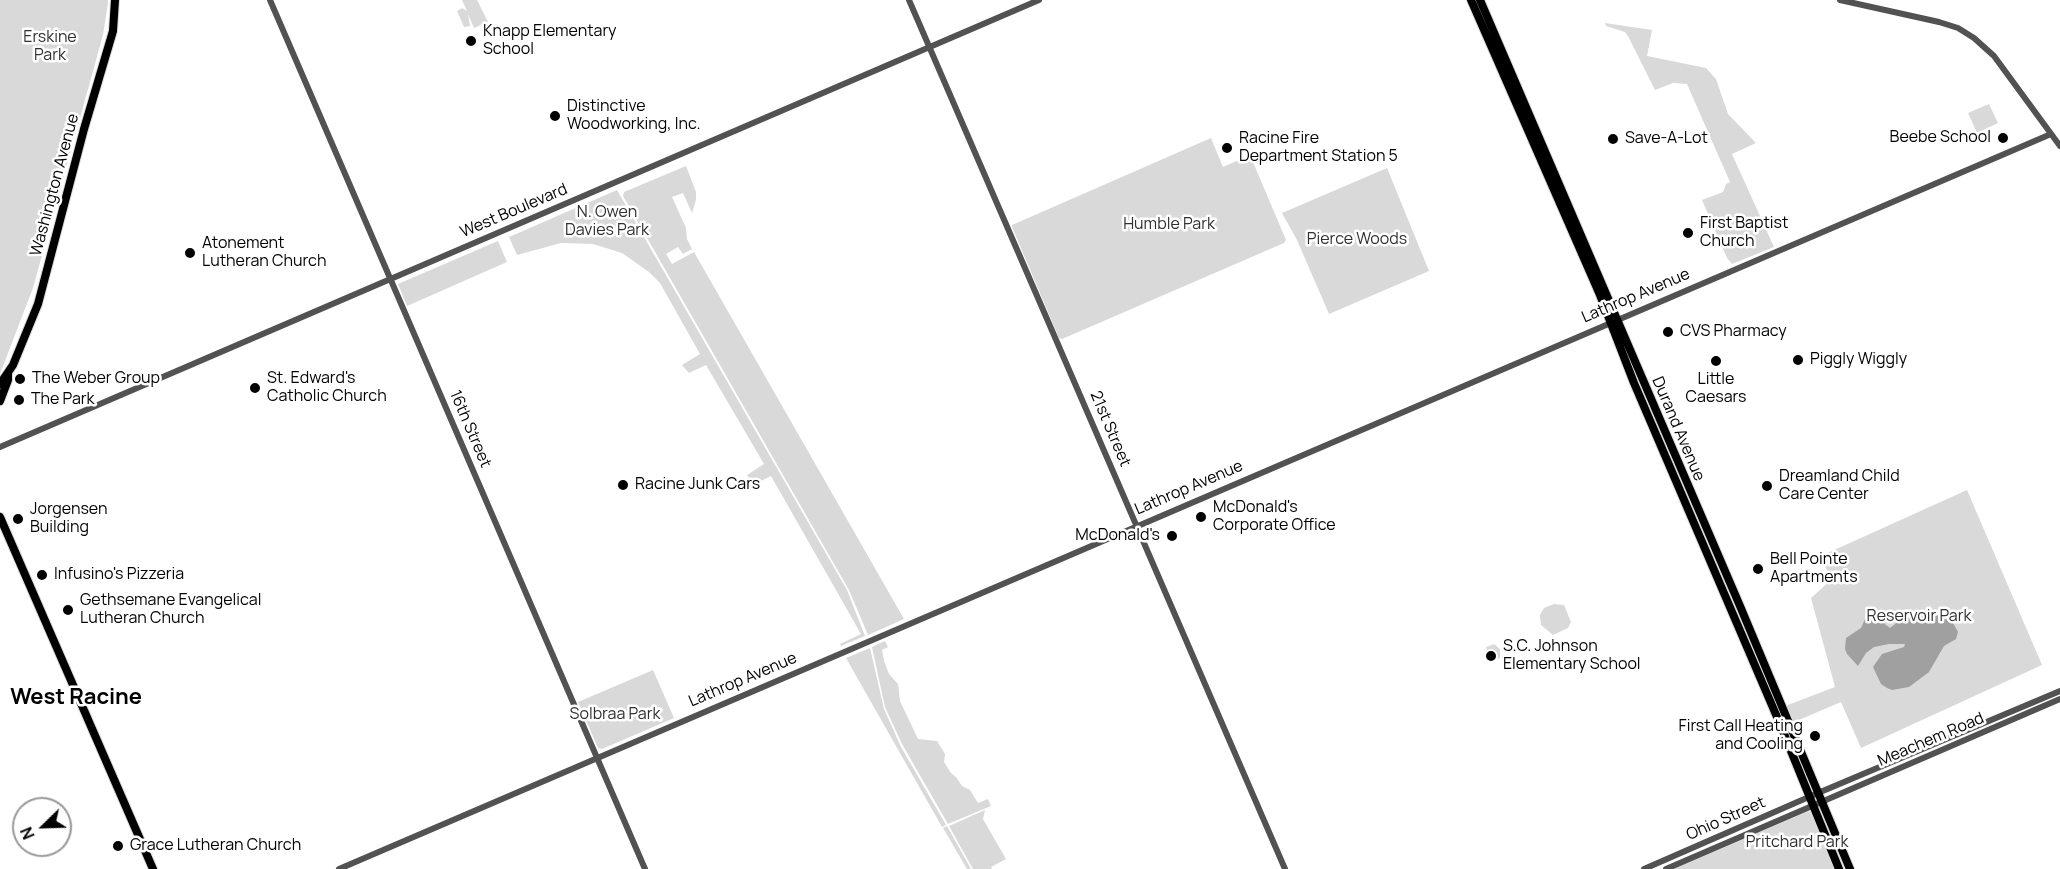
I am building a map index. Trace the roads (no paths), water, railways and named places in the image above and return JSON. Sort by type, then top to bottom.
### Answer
[{"type":"main road","name":"Washington Avenue","points":[[0,384],[16,359],[42,290],[84,129],[113,31],[115,0]]},
{"type":"main road","name":"Durand Avenue","points":[[1471,0],[1613,320],[1647,390],[1850,869]]},
{"type":"main road","name":"Durand Avenue","points":[[1480,0],[1613,320],[1634,383],[1839,869]]},
{"type":"main road","name":"Washington Avenue","points":[[0,401],[8,380],[8,373]]},
{"type":"main road","points":[[1634,383],[1638,382],[1647,390]]},
{"type":"main road","points":[[0,517],[153,869]]},
{"type":"street","name":"16th Street","points":[[270,0],[645,869]]},
{"type":"street","name":"21st Street","points":[[909,0],[1285,869]]},
{"type":"street","name":"West Boulevard","points":[[0,447],[1039,0]]},
{"type":"street","points":[[1840,0],[1939,22],[1958,28],[1974,38],[1994,56],[2060,146]]},
{"type":"street","name":"Lathrop Avenue","points":[[339,869],[1613,320],[2051,134]]},
{"type":"street","name":"Meachem Road","points":[[1818,793],[2060,691]]},
{"type":"street","name":"Meachem Road","points":[[1813,806],[2060,699]]},
{"type":"street","points":[[2002,715],[2005,722]]},
{"type":"street","points":[[1941,741],[1944,748]]},
{"type":"street","points":[[1884,765],[1888,773]]},
{"type":"street","name":"Ohio Street","points":[[1644,869],[1818,793]]},
{"type":"street","name":"Ohio Street","points":[[1666,869],[1813,806]]},
{"type":"place","name":"Knapp Elementary School","points":[[471,41]]},
{"type":"place","name":"Distinctive Woodworking, Inc.","points":[[555,116]]},
{"type":"place","name":"Beebe School","points":[[2003,138]]},
{"type":"place","name":"Save-A-Lot","points":[[1613,139]]},
{"type":"place","name":"Racine Fire Department Station 5","points":[[1227,148]]},
{"type":"place","name":"First Baptist Church","points":[[1688,233]]},
{"type":"place","name":"Atonement Lutheran Church","points":[[190,253]]},
{"type":"place","name":"CVS Pharmacy","points":[[1668,332]]},
{"type":"place","name":"Piggly Wiggly","points":[[1798,360]]},
{"type":"place","name":"Little Caesars","points":[[1716,361]]},
{"type":"place","name":"The Weber Group","points":[[20,379]]},
{"type":"place","name":"St. Edward's Catholic Church","points":[[255,388]]},
{"type":"place","name":"The Park","points":[[19,400]]},
{"type":"place","name":"Racine Junk Cars","points":[[623,485]]},
{"type":"place","name":"Dreamland Child Care Center","points":[[1767,486]]},
{"type":"place","name":"McDonald's Corporate Office","points":[[1201,517]]},
{"type":"place","name":"Jorgensen Building","points":[[18,519]]},
{"type":"place","name":"McDonald's","points":[[1172,536]]},
{"type":"place","name":"Bell Pointe Apartments","points":[[1758,569]]},
{"type":"place","name":"Infusino's Pizzeria","points":[[42,575]]},
{"type":"place","name":"Gethsemane Evangelical Lutheran Church","points":[[68,610]]},
{"type":"place","name":"S.C. Johnson Elementary School","points":[[1491,656]]},
{"type":"place","name":"First Call Heating and Cooling","points":[[1815,736]]},
{"type":"place","name":"Grace Lutheran Church","points":[[118,846]]},
{"type":"district","name":"West Racine","points":[[76,698]]},
{"type":"park label","name":"Erskine Park","points":[[50,47]]},
{"type":"park label","name":"N. Owen Davies Park","points":[[607,222]]},
{"type":"park label","name":"Humble Park","points":[[1169,225]]},
{"type":"park label","name":"Pierce Woods","points":[[1357,240]]},
{"type":"park label","name":"Reservoir Park","points":[[1919,617]]},
{"type":"park label","name":"Solbraa Park","points":[[615,715]]},
{"type":"park label","name":"Pritchard Park","points":[[1797,843]]}]
